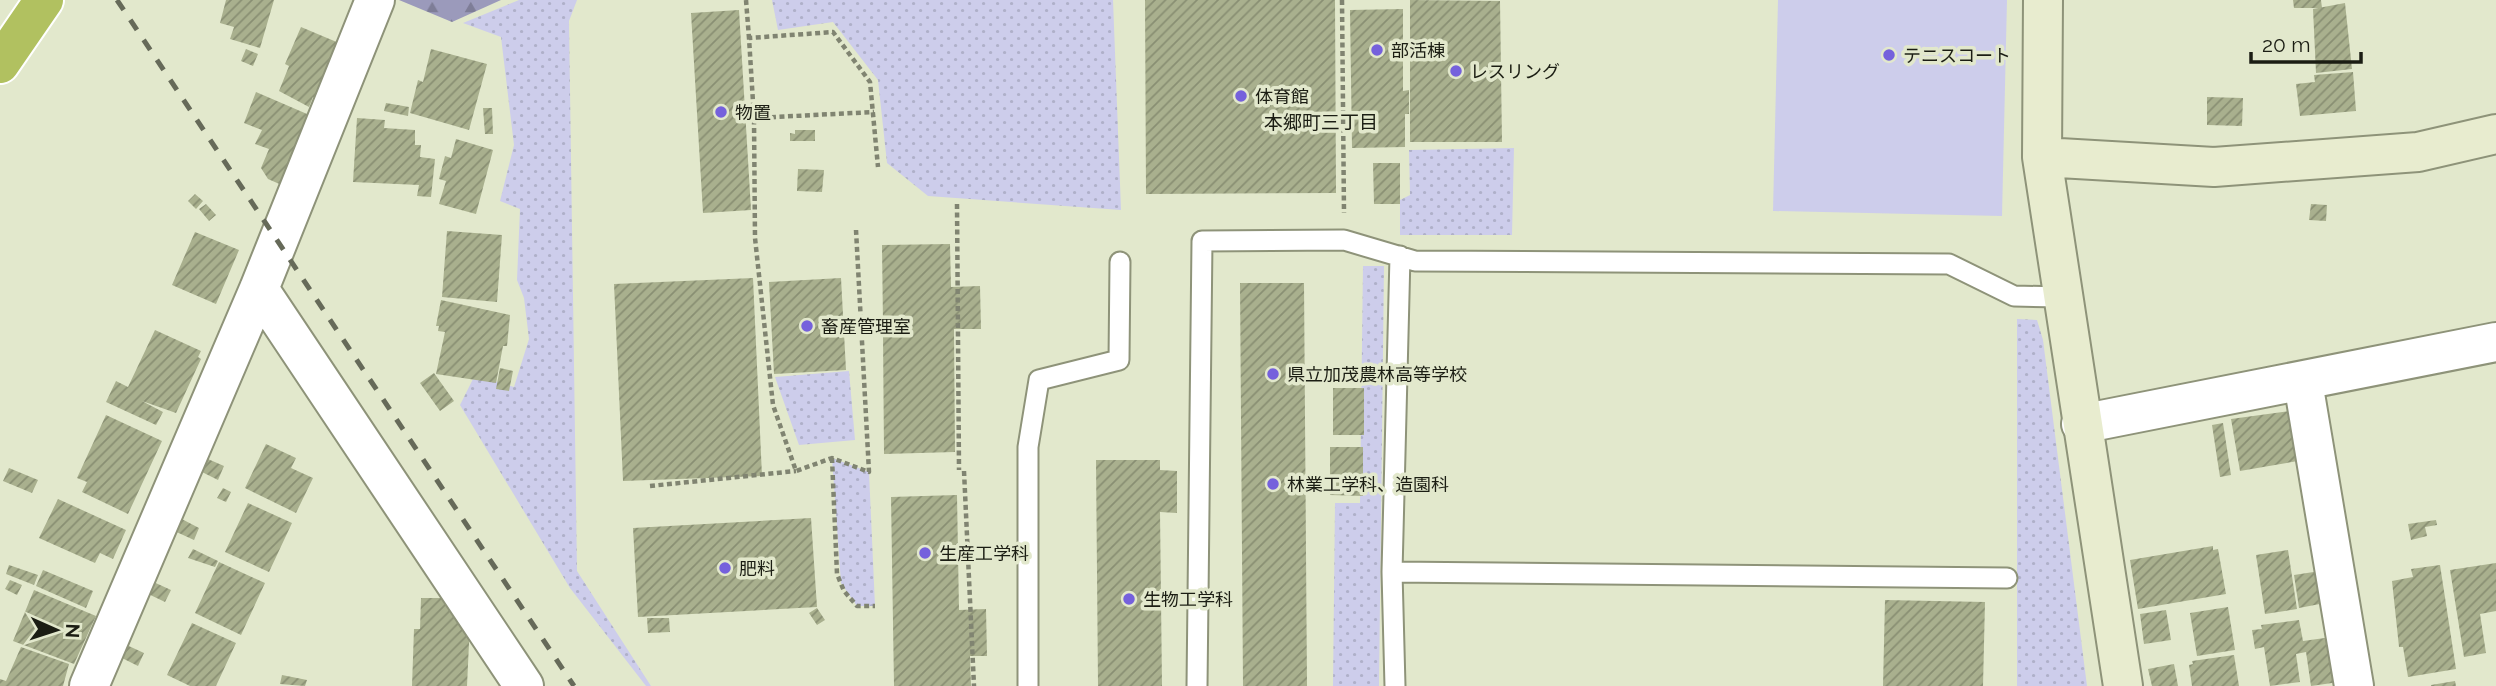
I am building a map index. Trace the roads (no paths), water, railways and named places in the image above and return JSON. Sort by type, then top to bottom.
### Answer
[{"type":"highway","points":[[0,64],[44,0]]},
{"type":"street","points":[[89,686],[259,289],[375,0]]},
{"type":"street","points":[[2043,0],[2042,156],[2123,686]]},
{"type":"street","points":[[2042,156],[2214,167],[2418,152],[2496,134]]},
{"type":"street","points":[[259,289],[524,686]]},
{"type":"street","points":[[2081,424],[2303,382],[2496,341]]},
{"type":"street","points":[[2303,382],[2354,686]]},
{"type":"lane","points":[[1197,686],[1202,241],[1344,240],[1415,261],[1949,264],[2014,296],[2062,297]]},
{"type":"lane","points":[[1395,686],[1392,572],[1400,256]]},
{"type":"lane","points":[[1028,686],[1028,447],[1039,380],[1119,360],[1120,261]]},
{"type":"lane","points":[[1392,572],[2007,578]]},
{"type":"railway","points":[[117,0],[574,686]]},
{"type":"place","name":"部活棟","points":[[1377,50]]},
{"type":"place","name":"テニスコート","points":[[1889,55]]},
{"type":"place","name":"レスリング","points":[[1456,71]]},
{"type":"place","name":"体育館","points":[[1241,96]]},
{"type":"place","name":"物置","points":[[721,112]]},
{"type":"place","name":"畜産管理室","points":[[807,326]]},
{"type":"place","name":"県立加茂農林高等学校","points":[[1273,374]]},
{"type":"place","name":"林業工学科、造園科","points":[[1273,484]]},
{"type":"place","name":"生産工学科","points":[[925,553]]},
{"type":"place","name":"肥料","points":[[725,568]]},
{"type":"place","name":"生物工学科","points":[[1129,599]]},
{"type":"district","name":"本郷町三丁目","points":[[1321,122]]}]
